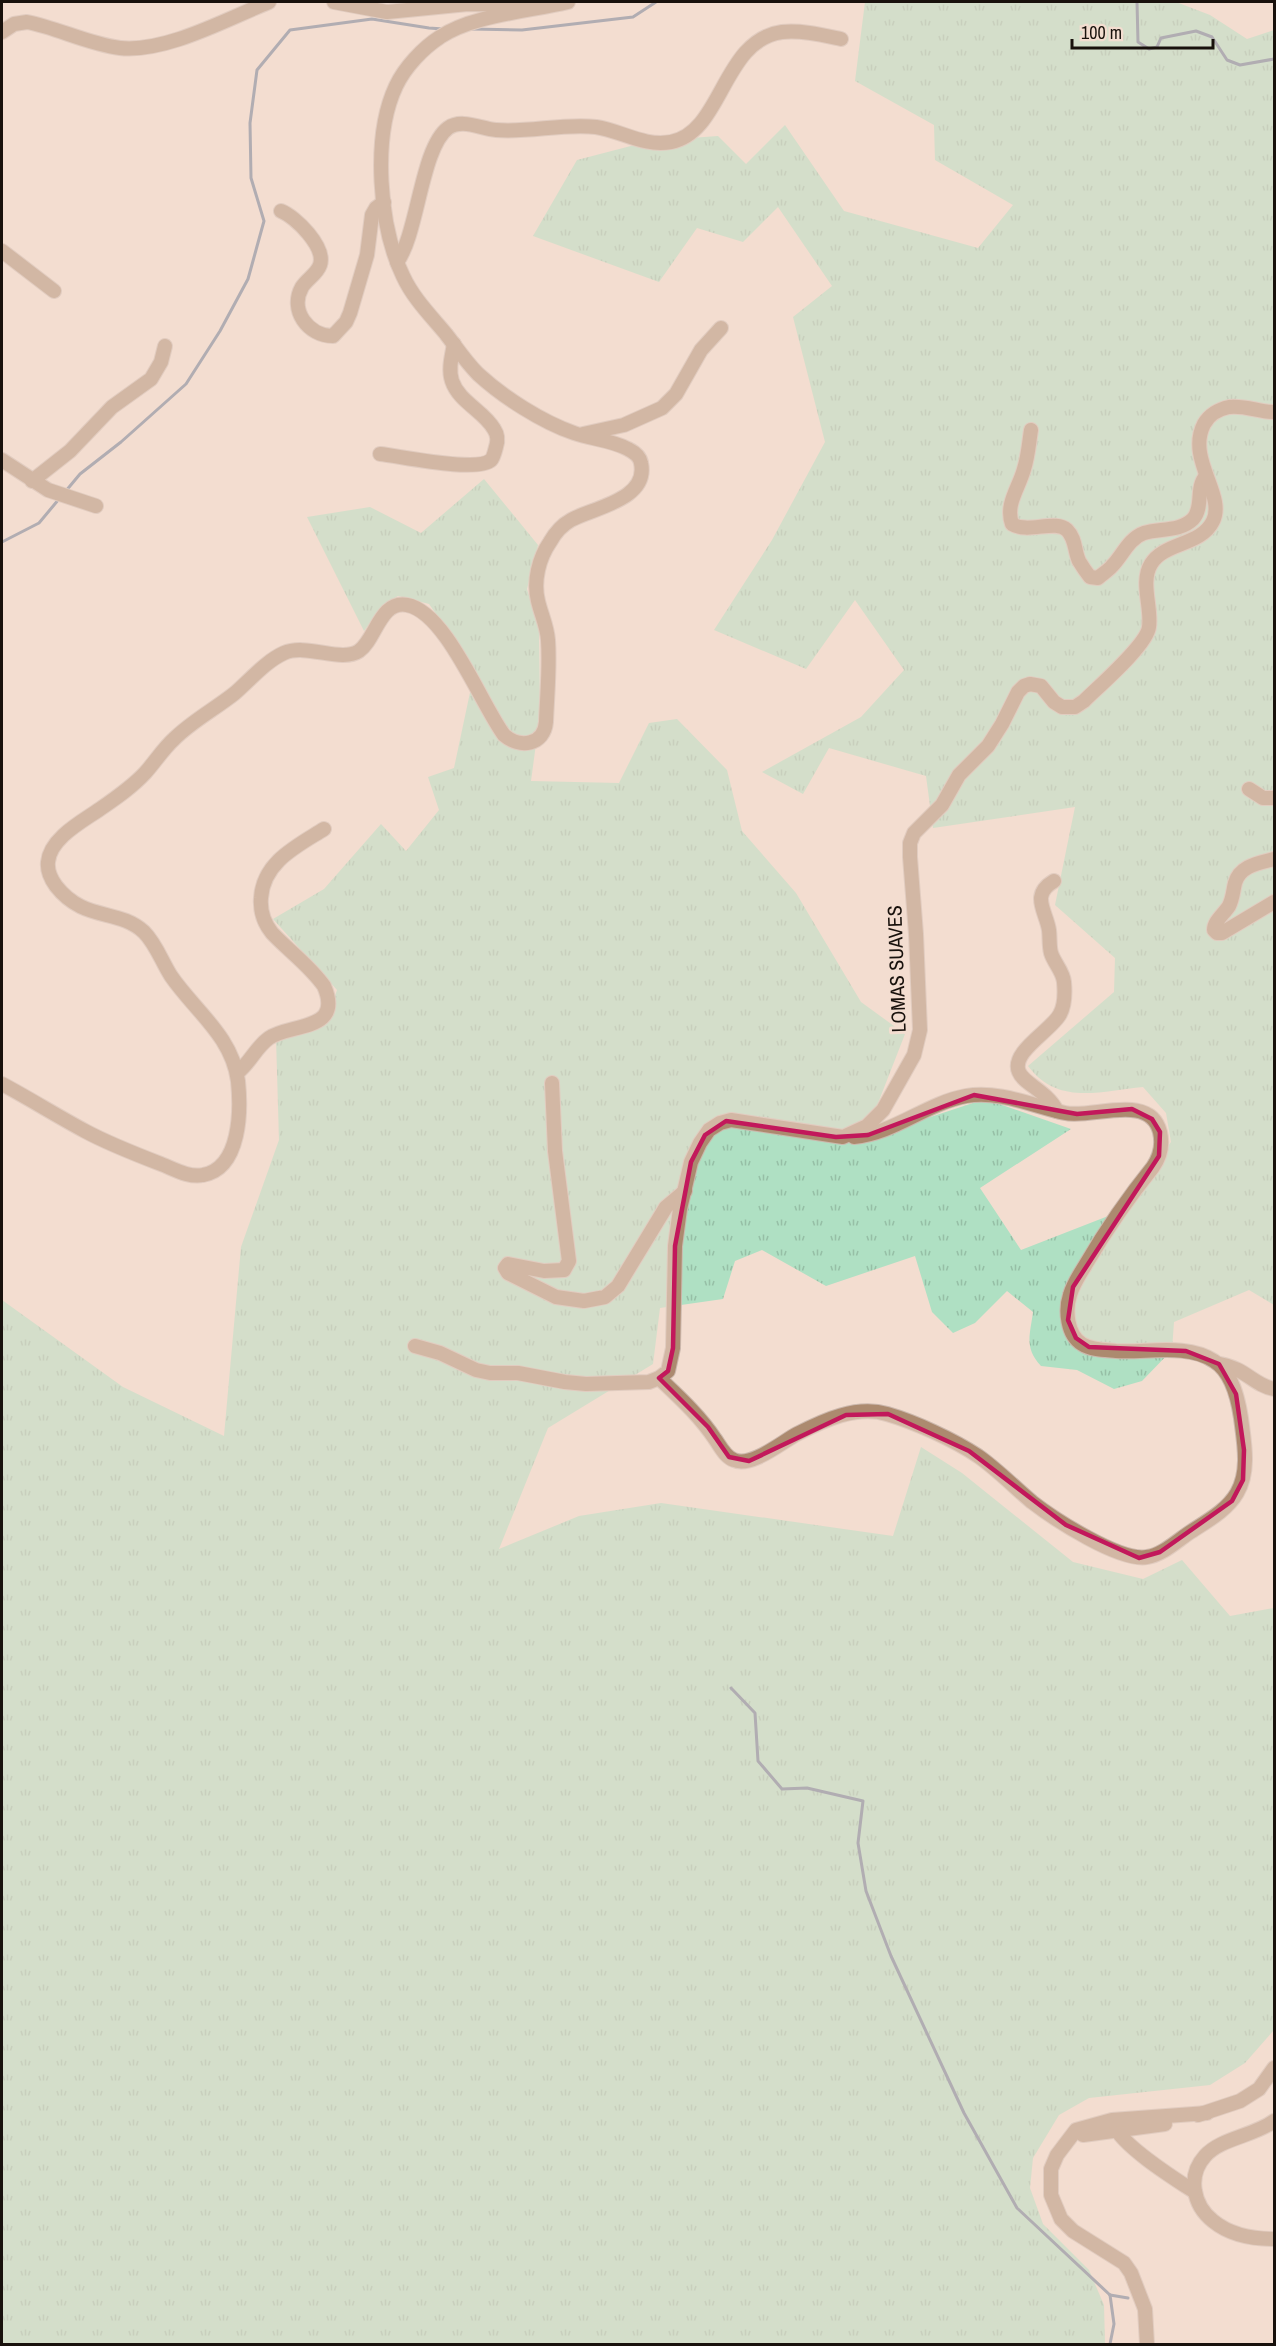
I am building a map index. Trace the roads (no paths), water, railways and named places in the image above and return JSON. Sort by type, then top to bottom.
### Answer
[{"type":"street","points":[[2,32],[14,24],[27,22],[111,46],[150,47],[184,37],[269,2]]},
{"type":"street","points":[[334,2],[387,12],[468,4],[551,6]]},
{"type":"street","points":[[2,1084],[107,1142],[184,1173],[203,1175],[213,1171],[224,1161],[236,1137],[240,1111],[237,1073],[232,1055],[222,1038],[176,983],[146,934],[132,924],[83,909],[68,899],[56,885],[49,872],[48,862],[51,852],[69,832],[137,782],[181,732],[234,694],[276,658],[288,651],[301,649],[344,655],[356,652],[363,647],[386,612],[400,604],[409,605],[422,612],[441,632],[504,735],[517,743],[527,743],[537,740],[543,733],[546,726],[549,649],[547,628],[537,594],[536,578],[540,561],[548,545],[561,528],[572,520],[609,506],[634,488],[641,472],[639,459],[630,450],[618,444],[578,435],[545,419],[501,392],[477,372],[411,291],[397,262],[389,235],[381,162],[386,120],[397,83],[411,64],[441,36],[458,27],[568,2]]},
{"type":"street","points":[[397,262],[404,251],[433,153],[445,131],[452,126],[465,124],[500,130],[588,126],[650,142],[673,142],[688,136],[699,126],[726,78],[760,40],[775,34],[790,32],[841,39]]},
{"type":"street","points":[[281,212],[289,214],[304,227],[316,245],[321,258],[320,267],[303,285],[299,294],[300,317],[310,328],[324,336],[333,336],[346,322],[350,313],[367,255],[372,215],[376,208],[384,202]]},
{"type":"street","points":[[2,251],[54,291]]},
{"type":"street","points":[[578,435],[624,424],[662,408],[676,394],[701,350],[721,328]]},
{"type":"street","points":[[381,454],[461,466],[481,465],[491,460],[498,438],[494,429],[455,388],[450,365],[454,344]]},
{"type":"street","points":[[32,481],[70,451],[112,407],[151,379],[161,362],[165,346]]},
{"type":"street","name":"LOMAS SUAVES","points":[[843,1137],[867,1126],[883,1110],[911,1062],[919,1040],[916,934],[910,857],[910,843],[914,833],[942,805],[960,775],[988,746],[1021,689],[1030,684],[1037,685],[1058,705],[1066,708],[1075,707],[1084,701],[1144,640],[1150,626],[1148,576],[1152,563],[1161,555],[1198,537],[1213,521],[1216,507],[1202,463],[1200,443],[1203,425],[1210,416],[1221,409],[1233,407],[1275,412]]},
{"type":"street","points":[[1031,430],[1026,466],[1010,504],[1012,524],[1018,528],[1056,526],[1065,528],[1074,540],[1078,559],[1090,577],[1098,578],[1112,566],[1131,540],[1144,533],[1185,525],[1194,518],[1198,507],[1201,481],[1206,476]]},
{"type":"street","points":[[2,460],[32,481],[57,494],[96,506]]},
{"type":"street","points":[[1249,789],[1263,798],[1275,798]]},
{"type":"street","points":[[237,1073],[272,1036],[315,1023],[326,1012],[328,998],[324,986],[269,928],[263,916],[261,903],[264,881],[276,862],[290,850],[324,829]]},
{"type":"street","points":[[1275,859],[1248,867],[1240,874],[1232,900],[1215,924],[1214,930],[1222,933],[1275,902]]},
{"type":"street","points":[[1054,881],[1043,891],[1041,906],[1049,926],[1051,954],[1062,974],[1064,1002],[1056,1020],[1019,1058],[1018,1067],[1020,1074],[1049,1098],[1057,1111]]},
{"type":"street","points":[[552,1083],[555,1151],[569,1261],[561,1271],[544,1271],[508,1264],[506,1269],[508,1273],[556,1297],[584,1301],[605,1297],[618,1286],[666,1207],[685,1191]]},
{"type":"street","points":[[415,1346],[440,1353],[476,1370],[490,1373],[518,1373],[575,1383],[643,1383],[659,1378],[668,1371],[673,1348],[675,1246],[685,1191],[691,1162],[709,1130],[720,1123],[731,1120],[843,1137],[868,1135],[968,1096],[1005,1098],[1077,1114],[1132,1109],[1152,1119],[1158,1127],[1161,1139],[1161,1150],[1157,1162],[1105,1232],[1073,1287],[1067,1313],[1070,1328],[1085,1346],[1098,1349],[1194,1352],[1219,1364],[1240,1370],[1263,1385],[1275,1389]]},
{"type":"street","points":[[659,1378],[708,1427],[726,1454],[736,1461],[749,1461],[797,1434],[836,1418],[863,1412],[880,1412],[958,1444],[981,1458],[1032,1502],[1066,1525],[1112,1550],[1144,1558],[1160,1552],[1219,1513],[1232,1501],[1240,1487],[1245,1461],[1241,1416],[1233,1387],[1219,1364]]},
{"type":"street","points":[[1147,2344],[1145,2308],[1131,2273],[1124,2263],[1073,2231],[1056,2212],[1051,2195],[1050,2178],[1054,2161],[1061,2149],[1075,2138],[1114,2125],[1163,2124],[1207,2113],[1240,2101],[1259,2089],[1275,2068]]},
{"type":"street","points":[[1275,2121],[1248,2135],[1220,2145],[1205,2156],[1193,2177],[1195,2192],[1201,2206],[1213,2221],[1244,2236],[1275,2239]]},
{"type":"street","points":[[1114,2125],[1166,2174],[1195,2192]]},
{"type":"waterway","points":[[471,29],[522,30],[633,17],[656,2]]},
{"type":"waterway","points":[[1137,2],[1138,42],[1149,49],[1157,47],[1161,38],[1196,31],[1212,37],[1227,60],[1240,65],[1274,59]]},
{"type":"waterway","points":[[65,492],[80,474],[121,442],[186,384],[220,331],[248,279],[264,221],[251,178],[250,123],[257,70],[290,30],[372,19],[443,29]]},
{"type":"waterway","points":[[2,542],[39,523],[59,499]]},
{"type":"waterway","points":[[731,1688],[755,1713],[758,1761],[782,1789],[807,1788],[863,1801],[858,1843],[866,1891],[891,1956],[964,2113],[1017,2208],[1110,2295]]},
{"type":"waterway","points":[[1110,2295],[1114,2324],[1110,2344]]},
{"type":"waterway","points":[[1110,2295],[1128,2298]]}]
